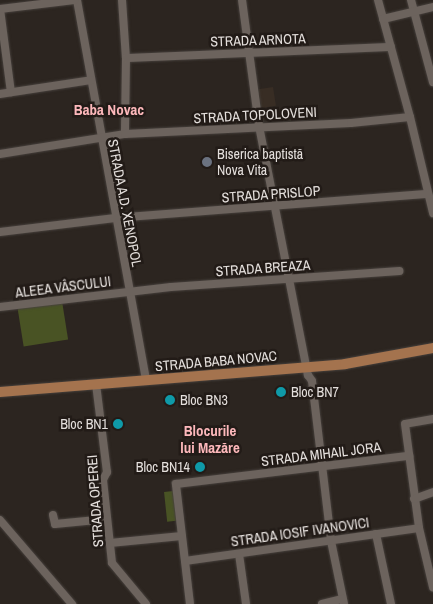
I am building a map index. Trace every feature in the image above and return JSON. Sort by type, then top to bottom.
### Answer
[{"type":"main road","name":"STRADA BABA NOVAC","points":[[0,392],[366,362],[433,348]]},
{"type":"street","points":[[11,92],[0,9],[75,0]]},
{"type":"street","name":"STRADA A.D. XENOPOL","points":[[75,0],[146,380]]},
{"type":"street","points":[[122,0],[126,58],[124,134]]},
{"type":"street","points":[[242,0],[259,126],[290,279],[311,367],[331,541],[343,601],[322,604]]},
{"type":"street","points":[[378,0],[410,117],[433,213]]},
{"type":"street","points":[[411,0],[433,82]]},
{"type":"street","points":[[383,19],[433,7]]},
{"type":"street","name":"STRADA ARNOTA","points":[[126,58],[391,48]]},
{"type":"street","points":[[0,94],[91,80]]},
{"type":"street","name":"STRADA TOPOLOVENI","points":[[0,154],[124,134],[351,123],[410,117]]},
{"type":"street","points":[[424,180],[433,177]]},
{"type":"street","name":"STRADA PRISLOP","points":[[0,232],[116,218],[428,194]]},
{"type":"street","name":"STRADA BREAZA","points":[[129,292],[399,271]]},
{"type":"street","name":"ALEEA VÂSCULUI","points":[[0,307],[129,292]]},
{"type":"street","name":"STRADA OPEREI","points":[[96,384],[107,472],[103,480],[112,563],[146,604]]},
{"type":"street","points":[[433,419],[405,424],[419,528],[433,586]]},
{"type":"street","name":"STRADA MIHAIL JORA","points":[[182,536],[176,484],[409,456]]},
{"type":"street","points":[[414,499],[433,492]]},
{"type":"street","points":[[53,515],[55,524],[107,519]]},
{"type":"street","points":[[0,520],[72,604]]},
{"type":"street","name":"STRADA IOSIF IVANOVICI","points":[[185,561],[419,528]]},
{"type":"street","points":[[376,534],[391,604]]},
{"type":"street","points":[[110,543],[182,536],[190,604]]},
{"type":"street","points":[[239,554],[246,604]]},
{"type":"shaded area","points":[[273,87],[276,106],[261,108],[258,89]]},
{"type":"green space","points":[[62,301],[68,340],[24,347],[18,308]]},
{"type":"green space","points":[[173,491],[176,521],[167,522],[164,492]]},
{"type":"place","name":"Biserica baptistă Nova Vita","points":[[207,162]]},
{"type":"place","name":"Bloc BN7","points":[[281,392]]},
{"type":"place","name":"Bloc BN3","points":[[170,400]]},
{"type":"place","name":"Bloc BN1","points":[[118,424]]},
{"type":"place","name":"Bloc BN14","points":[[200,467]]},
{"type":"district","name":"Baba Novac","points":[[109,110]]},
{"type":"district","name":"Blocurile lui Mazăre","points":[[210,438]]}]
